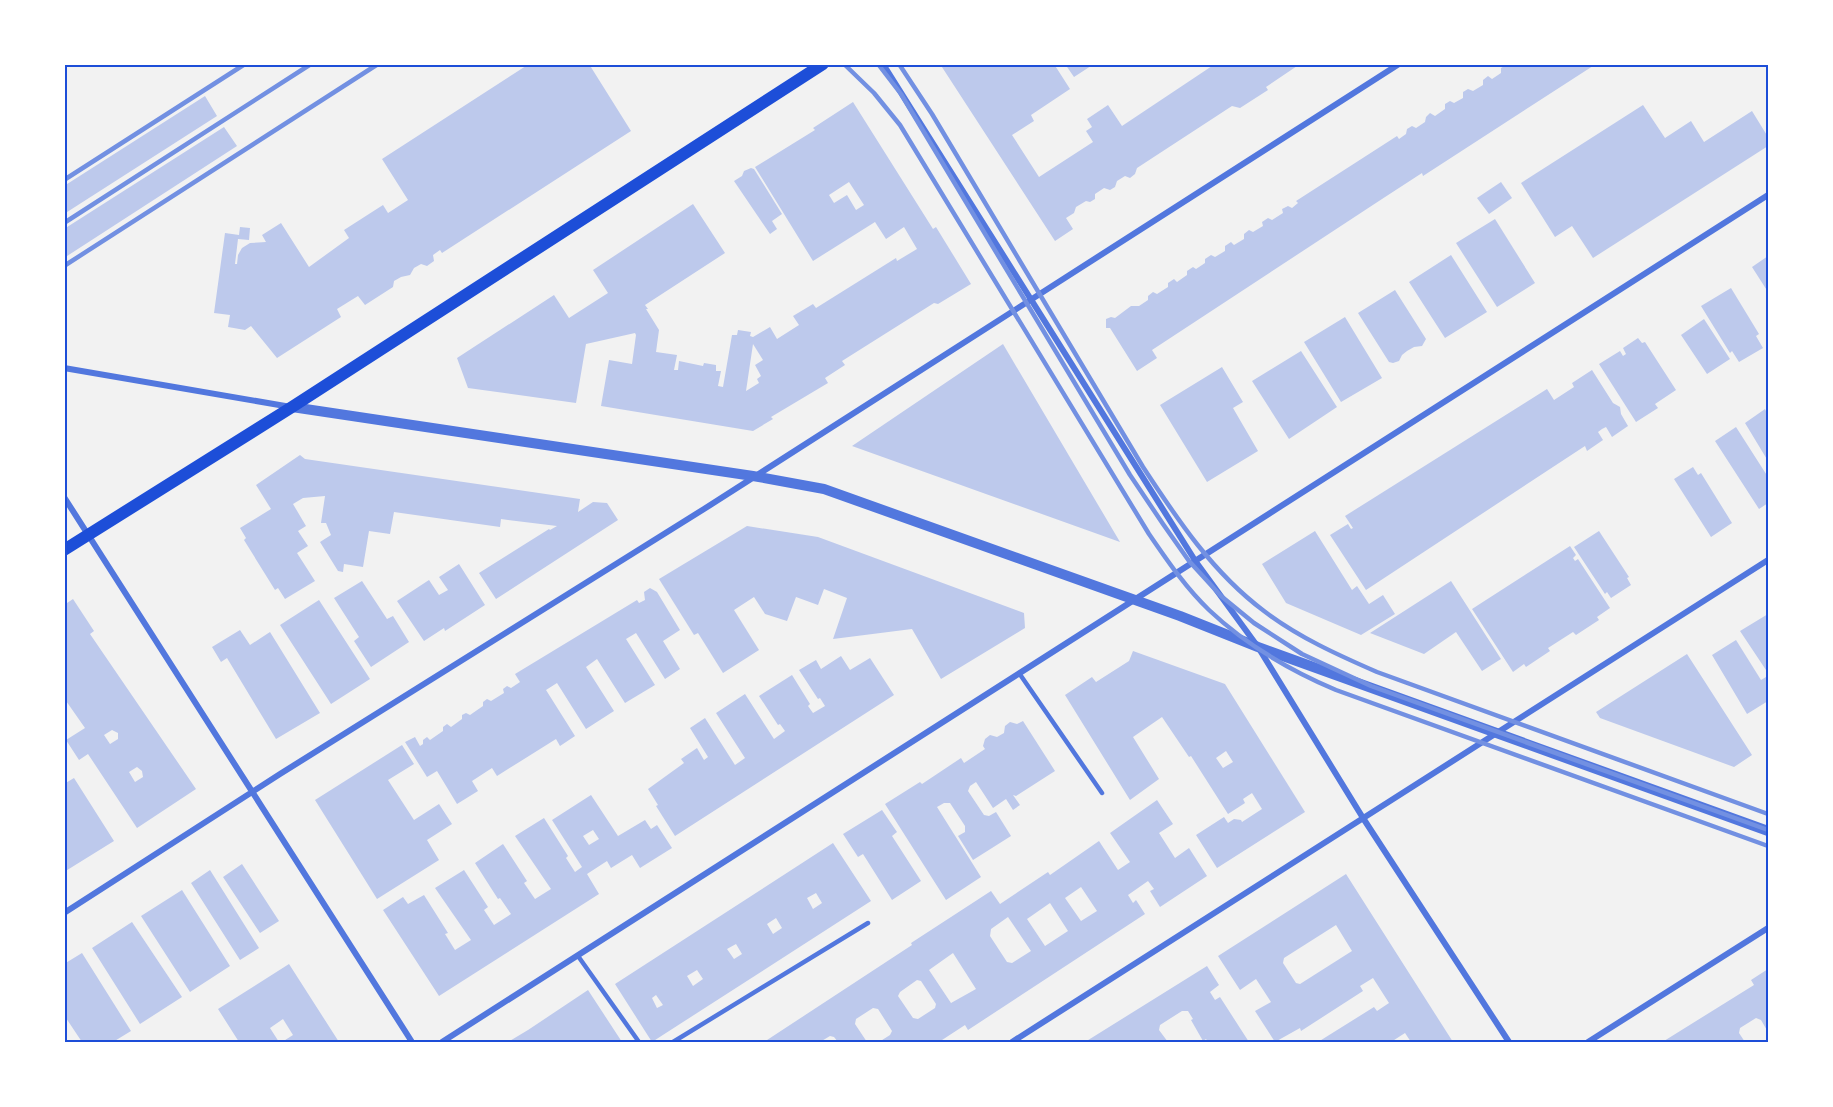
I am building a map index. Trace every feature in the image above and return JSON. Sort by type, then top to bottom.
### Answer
[{"type":"main road","points":[[64,550],[292,407],[823,64]]},
{"type":"street","points":[[883,64],[1196,562],[1258,647],[1363,818],[1509,1042]]},
{"type":"street","points":[[64,913],[252,792],[704,509],[1399,64]]},
{"type":"street","points":[[442,1042],[1136,601],[1768,195]]},
{"type":"street","points":[[64,368],[292,407],[753,476],[824,489],[1180,616],[1258,647],[1768,831]]},
{"type":"street","points":[[64,497],[412,1042]]},
{"type":"street","points":[[1012,1042],[1768,560]]},
{"type":"street","points":[[1588,1042],[1768,928]]},
{"type":"lane","points":[[1019,674],[1102,793]]},
{"type":"lane","points":[[673,1042],[868,923]]},
{"type":"lane","points":[[578,956],[639,1042]]},
{"type":"building","points":[[529,64],[589,64],[631,131],[442,253],[440,250],[433,255],[434,261],[427,266],[421,264],[414,268],[410,275],[394,281],[393,287],[365,305],[358,296],[337,309],[341,317],[277,358],[251,326],[245,330],[228,327],[230,315],[214,313],[225,233],[239,235],[240,227],[250,228],[249,240],[238,239],[235,264],[237,264],[242,248],[250,243],[266,242],[262,235],[281,223],[309,267],[349,238],[344,230],[383,205],[388,213],[408,200],[382,159]]},
{"type":"building","points":[[940,64],[1054,64],[1070,89],[1031,115],[1034,121],[1012,135],[1039,177],[1093,142],[1086,131],[1092,127],[1087,119],[1108,105],[1122,126],[1215,64],[1300,64],[1266,87],[1268,90],[1240,108],[1232,106],[1137,168],[1135,174],[1130,178],[1125,176],[1117,181],[1115,187],[1110,190],[1104,188],[1095,194],[1095,199],[1076,207],[1074,213],[1066,218],[1073,229],[1055,241]]},
{"type":"building","points":[[1065,64],[1094,64],[1074,77]]},
{"type":"building","points":[[1514,64],[1596,64],[1423,176],[1422,173],[1152,350],[1157,358],[1137,371],[1110,328],[1106,328],[1106,319],[1115,318],[1131,306],[1139,306],[1148,300],[1148,296],[1153,292],[1157,294],[1168,287],[1168,283],[1174,279],[1177,282],[1187,275],[1187,271],[1193,267],[1196,269],[1205,263],[1205,259],[1211,255],[1215,257],[1225,251],[1225,246],[1231,242],[1234,245],[1244,239],[1244,234],[1249,230],[1253,232],[1263,226],[1262,222],[1268,218],[1272,220],[1283,213],[1282,209],[1288,206],[1292,208],[1298,203],[1296,201],[1397,136],[1399,139],[1406,134],[1407,129],[1412,126],[1416,128],[1425,122],[1430,113],[1435,116],[1445,109],[1445,104],[1450,101],[1454,103],[1463,98],[1463,92],[1468,89],[1473,91],[1483,85],[1483,80],[1488,76],[1492,79],[1501,73],[1501,68]]},
{"type":"building","points":[[205,96],[217,116],[64,214],[64,186]]},
{"type":"building","points":[[853,102],[933,229],[936,227],[971,284],[938,304],[934,303],[842,361],[845,365],[825,378],[828,383],[771,417],[773,419],[753,431],[601,406],[609,360],[632,364],[635,333],[586,344],[576,403],[468,388],[457,358],[554,295],[569,318],[608,293],[593,270],[693,204],[725,253],[645,305],[659,330],[656,352],[677,355],[674,370],[678,370],[679,361],[703,366],[704,363],[716,365],[716,371],[721,371],[718,386],[723,387],[732,335],[737,335],[738,330],[751,332],[750,336],[753,337],[770,327],[777,339],[799,325],[793,316],[813,304],[816,308],[896,258],[897,261],[917,249],[904,227],[886,239],[875,222],[813,261],[755,167],[815,130],[813,128]],"holes":[[[849,182],[864,205],[856,210],[847,195],[834,203],[829,195]],[[753,344],[763,360],[755,365],[761,376],[757,379],[759,383],[746,391]]]},
{"type":"building","points":[[1643,105],[1665,138],[1691,121],[1704,142],[1752,111],[1768,137],[1768,146],[1593,258],[1572,226],[1555,237],[1521,183]]},
{"type":"building","points":[[224,127],[237,146],[64,258],[64,229]]},
{"type":"building","points":[[754,169],[782,214],[772,221],[777,229],[770,234],[734,181],[742,176],[744,171]]},
{"type":"building","points":[[1501,182],[1512,198],[1489,214],[1477,198]]},
{"type":"building","points":[[1495,219],[1535,283],[1497,307],[1456,243]]},
{"type":"building","points":[[1451,255],[1487,312],[1445,338],[1409,282]]},
{"type":"building","points":[[1768,256],[1768,292],[1752,267]]},
{"type":"building","points":[[1731,288],[1759,334],[1756,336],[1763,348],[1739,362],[1732,351],[1730,353],[1701,306]]},
{"type":"building","points":[[1395,290],[1426,339],[1422,346],[1407,351],[1399,361],[1393,363],[1389,362],[1358,313]]},
{"type":"building","points":[[1345,317],[1382,378],[1341,402],[1304,342]]},
{"type":"building","points":[[1704,319],[1730,359],[1707,374],[1681,335]]},
{"type":"building","points":[[1638,338],[1642,343],[1645,342],[1676,390],[1655,404],[1658,408],[1636,422],[1599,364],[1620,351],[1623,356],[1626,354],[1623,348]]},
{"type":"building","points":[[1003,344],[1120,542],[852,446]]},
{"type":"building","points":[[1301,351],[1337,407],[1289,439],[1252,381]]},
{"type":"building","points":[[1222,367],[1243,402],[1233,408],[1258,451],[1207,482],[1160,405]]},
{"type":"building","points":[[1592,370],[1613,403],[1620,407],[1628,426],[1612,437],[1606,427],[1602,429],[1598,432],[1603,440],[1587,451],[1585,446],[1366,590],[1330,535],[1348,524],[1351,529],[1353,528],[1345,516],[1547,389],[1554,400],[1574,387],[1572,383]]},
{"type":"building","points":[[1765,409],[1768,415],[1768,461],[1745,423]]},
{"type":"building","points":[[1736,427],[1768,477],[1768,503],[1759,509],[1715,441]]},
{"type":"building","points":[[300,455],[305,459],[580,499],[578,512],[593,502],[607,503],[618,520],[496,599],[479,573],[557,526],[501,519],[500,527],[394,512],[390,534],[369,531],[363,567],[344,564],[343,572],[338,571],[320,542],[331,535],[326,523],[321,523],[325,496],[303,498],[293,504],[306,526],[298,531],[308,546],[297,553],[315,581],[285,599],[278,588],[275,590],[244,540],[246,538],[240,528],[271,509],[256,485]]},
{"type":"building","points":[[1693,467],[1698,475],[1701,473],[1732,523],[1711,537],[1674,479]]},
{"type":"building","points":[[747,526],[818,537],[1024,613],[1025,628],[941,679],[912,629],[833,639],[847,598],[824,589],[818,605],[796,597],[787,621],[765,614],[754,597],[734,610],[759,650],[723,673],[698,633],[694,635],[659,579]]},
{"type":"building","points":[[1315,531],[1352,590],[1357,586],[1369,604],[1383,595],[1395,614],[1361,635],[1286,603],[1262,564]]},
{"type":"building","points":[[1599,531],[1629,577],[1627,578],[1631,585],[1611,598],[1607,592],[1605,594],[1574,547]]},
{"type":"building","points":[[1570,546],[1576,555],[1573,558],[1575,561],[1578,559],[1610,608],[1597,617],[1599,620],[1576,635],[1573,632],[1548,648],[1550,651],[1526,667],[1524,664],[1513,672],[1472,609]]},
{"type":"building","points":[[459,564],[485,605],[445,631],[444,628],[424,641],[397,601],[429,580],[439,595],[448,590],[439,577]]},
{"type":"building","points":[[362,581],[387,619],[393,616],[409,642],[371,667],[354,641],[359,637],[334,598]]},
{"type":"building","points":[[1451,581],[1501,659],[1482,671],[1456,632],[1424,654],[1370,633]]},
{"type":"building","points":[[650,588],[657,592],[680,630],[663,641],[680,669],[665,679],[636,633],[626,639],[655,685],[625,703],[597,659],[586,667],[614,711],[586,729],[557,683],[546,690],[575,736],[560,746],[556,739],[497,776],[492,768],[472,781],[478,791],[457,804],[437,771],[427,777],[405,742],[415,737],[420,746],[427,737],[430,740],[443,731],[443,727],[447,724],[451,727],[462,719],[462,715],[466,713],[470,715],[483,706],[483,702],[487,699],[491,701],[504,693],[503,689],[507,686],[511,688],[520,682],[515,674],[637,600],[639,603],[645,600],[644,592]]},
{"type":"building","points":[[73,599],[94,631],[90,634],[196,789],[137,828],[88,754],[79,760],[66,740],[85,728],[64,698],[64,605]],"holes":[[[112,730],[118,733],[118,739],[110,744],[104,735]],[[137,767],[142,771],[143,777],[135,782],[129,772]]]},
{"type":"building","points":[[319,600],[370,679],[331,704],[280,625]]},
{"type":"building","points":[[1768,614],[1768,673],[1740,631]]},
{"type":"building","points":[[240,630],[250,645],[270,632],[320,713],[276,739],[227,658],[221,662],[212,647]]},
{"type":"building","points":[[1736,640],[1761,680],[1766,677],[1768,680],[1768,701],[1747,714],[1712,655]]},
{"type":"building","points":[[1133,651],[1225,684],[1305,812],[1217,868],[1196,835],[1224,817],[1228,823],[1234,819],[1242,822],[1262,809],[1252,793],[1243,799],[1245,803],[1228,814],[1191,756],[1189,757],[1162,717],[1133,737],[1159,779],[1130,800],[1065,695],[1092,677],[1096,682],[1129,661]],"holes":[[[1226,751],[1233,762],[1223,768],[1216,758]]]},
{"type":"building","points":[[1687,654],[1752,755],[1734,767],[1600,718],[1596,712]]},
{"type":"building","points":[[841,656],[850,670],[870,658],[894,695],[675,836],[648,789],[684,763],[681,759],[697,748],[704,760],[708,757],[690,728],[705,718],[735,765],[745,758],[716,713],[745,694],[774,739],[785,731],[780,724],[778,725],[759,696],[792,675],[813,713],[825,706],[799,670],[816,660],[821,669]]},
{"type":"building","points":[[1023,721],[1055,771],[1016,796],[1013,795],[1020,805],[1013,810],[1006,799],[993,808],[976,782],[970,786],[968,791],[984,815],[989,816],[996,812],[1011,836],[973,860],[958,836],[965,832],[965,826],[950,803],[937,807],[981,877],[946,900],[885,804],[920,782],[922,784],[961,758],[964,763],[985,749],[983,746],[985,739],[990,735],[997,737],[1004,733],[1005,726],[1010,722],[1017,724]]},
{"type":"building","points":[[402,745],[414,764],[388,780],[414,820],[439,804],[452,824],[427,840],[439,860],[377,899],[315,800]]},
{"type":"building","points":[[74,778],[114,841],[64,872],[64,835],[67,830],[64,827],[64,784]]},
{"type":"building","points":[[591,795],[618,836],[645,820],[651,829],[657,825],[672,848],[640,868],[632,855],[611,868],[607,861],[587,874],[599,894],[439,996],[383,910],[403,897],[408,904],[424,895],[448,933],[445,934],[455,950],[471,940],[435,888],[464,870],[488,907],[484,910],[494,925],[511,914],[500,898],[498,899],[475,863],[503,844],[527,881],[524,883],[535,899],[551,889],[515,836],[544,818],[568,856],[566,858],[575,872],[582,867],[552,820]],"holes":[[[593,830],[599,839],[589,845],[583,836]]]},
{"type":"building","points":[[1157,800],[1173,824],[1159,833],[1175,858],[1189,848],[1207,876],[1160,907],[1150,891],[1154,889],[1148,881],[1128,895],[1133,903],[1136,900],[1145,914],[968,1030],[965,1025],[939,1042],[879,1042],[892,1031],[878,1009],[873,1008],[856,1019],[855,1024],[867,1042],[838,1042],[830,1036],[820,1042],[764,1042],[991,891],[1000,904],[1048,872],[1050,875],[1099,841],[1118,870],[1130,862],[1110,833]],"holes":[[[1081,887],[1097,911],[1081,921],[1065,898]],[[1050,903],[1068,931],[1045,946],[1027,919]],[[1008,917],[1031,951],[1012,963],[1007,962],[990,936],[991,929]],[[953,953],[976,989],[951,1003],[929,970]],[[917,980],[921,981],[936,1004],[935,1008],[918,1019],[913,1018],[898,996]]]},
{"type":"building","points":[[882,810],[897,832],[892,836],[921,881],[892,900],[863,854],[858,857],[843,834]]},
{"type":"building","points":[[833,843],[871,901],[652,1042],[615,984]],"holes":[[[816,893],[822,903],[813,909],[807,898]],[[776,918],[782,928],[773,934],[767,924]],[[736,944],[742,954],[734,959],[727,949]],[[697,970],[703,979],[693,986],[687,976]],[[656,995],[663,1005],[657,1008],[652,998]]]},
{"type":"building","points":[[242,864],[279,921],[260,933],[223,877]]},
{"type":"building","points":[[210,870],[259,948],[240,960],[191,883]]},
{"type":"building","points":[[1346,874],[1453,1042],[1411,1042],[1405,1033],[1391,1042],[1318,1042],[1374,1007],[1377,1011],[1389,1003],[1373,978],[1360,986],[1363,991],[1301,1031],[1300,1028],[1275,1042],[1255,1011],[1271,1002],[1256,979],[1240,990],[1218,956]],"holes":[[[1336,925],[1352,951],[1300,984],[1296,983],[1283,963],[1284,958]]]},
{"type":"building","points":[[182,890],[230,966],[190,992],[141,916]]},
{"type":"building","points":[[132,922],[182,997],[140,1024],[92,948]]},
{"type":"building","points":[[82,953],[131,1031],[113,1042],[82,1042],[64,1015],[64,964]]},
{"type":"building","points":[[289,964],[339,1042],[282,1042],[293,1035],[283,1019],[270,1028],[279,1042],[239,1042],[218,1009]]},
{"type":"building","points":[[1207,966],[1219,985],[1210,992],[1215,1000],[1220,997],[1249,1042],[1208,1042],[1206,1039],[1203,1041],[1188,1011],[1182,1011],[1160,1025],[1159,1030],[1168,1042],[1085,1042]]},
{"type":"building","points":[[1768,969],[1768,1032],[1761,1020],[1756,1018],[1740,1028],[1739,1033],[1745,1042],[1664,1041],[1754,985],[1751,980]]},
{"type":"building","points":[[588,990],[622,1042],[508,1042],[528,1030]]},
{"type":"railway","points":[[64,180],[245,64]]},
{"type":"railway","points":[[64,223],[311,64]]},
{"type":"railway","points":[[64,266],[378,64]]},
{"type":"railway","points":[[844,64],[874,93],[900,125],[1149,534],[1192,592],[1223,623],[1269,656],[1336,690],[1768,846]]},
{"type":"railway","points":[[878,64],[901,94],[1130,475],[1189,561],[1221,596],[1254,623],[1302,654],[1371,686],[1768,830]]},
{"type":"railway","points":[[899,64],[932,114],[1143,467],[1197,544],[1228,580],[1246,596],[1264,611],[1304,637],[1377,672],[1768,814]]}]
